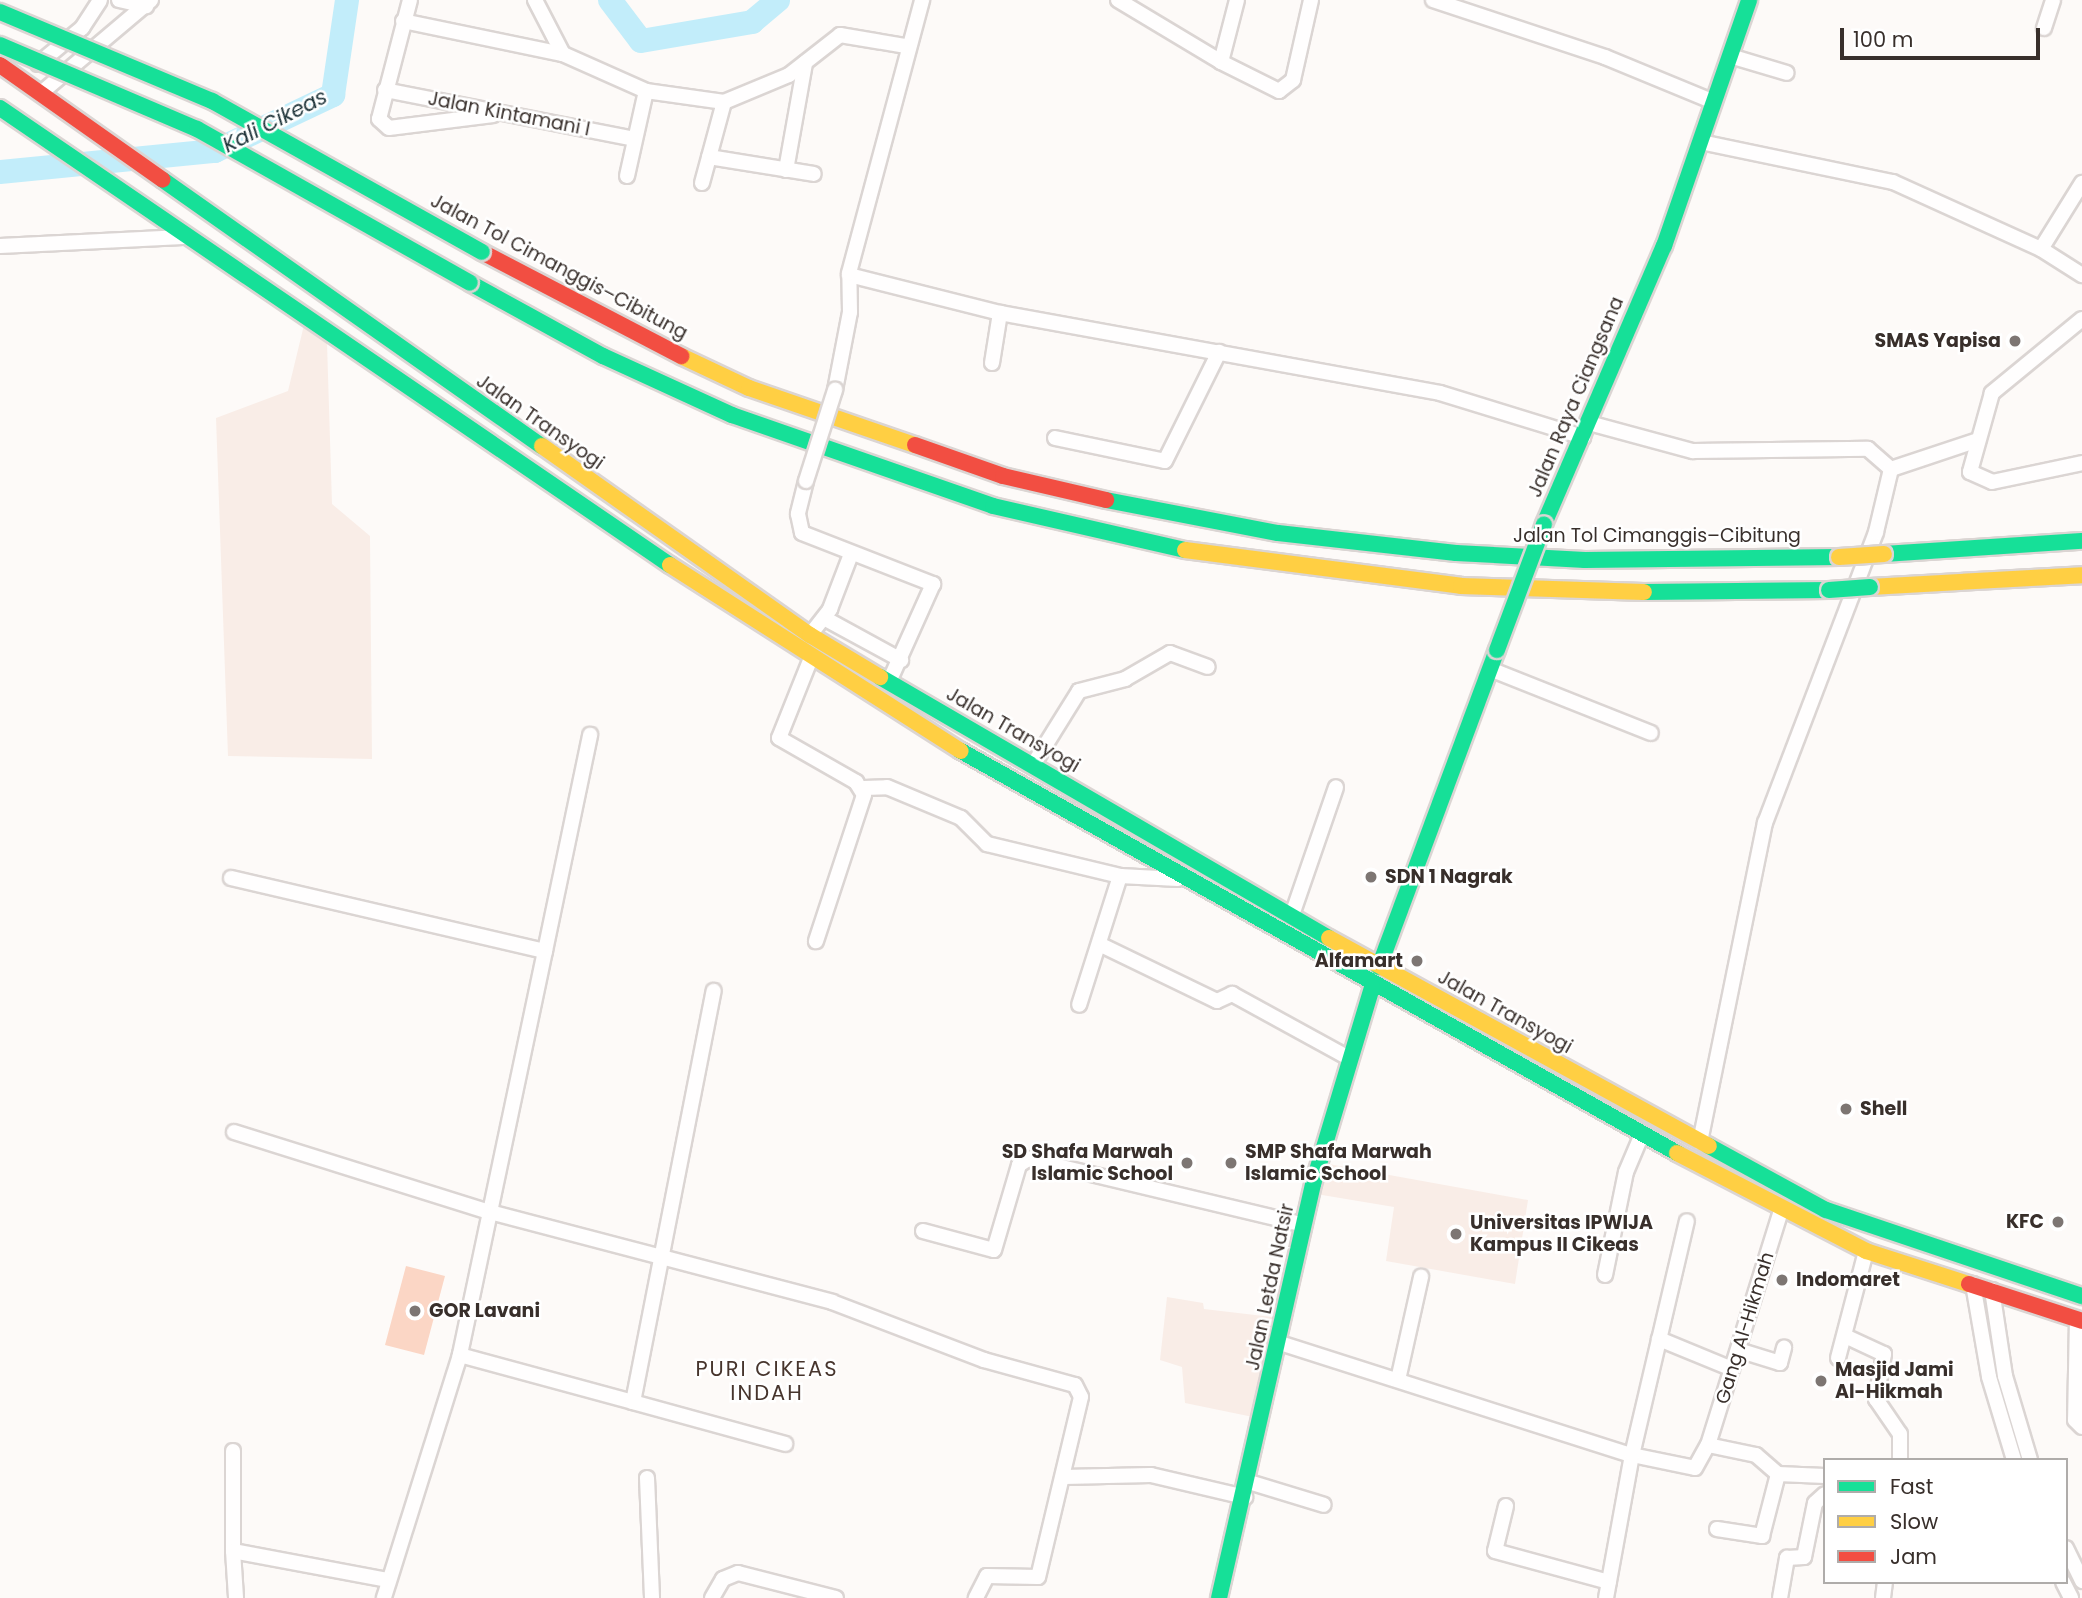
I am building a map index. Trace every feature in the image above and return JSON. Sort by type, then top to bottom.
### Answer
[{"type":"main road","name":"Jalan Raya Ciangsana","points":[[1379,967],[1544,524],[1586,430],[1702,142],[1749,0]]},
{"type":"main road","name":"Jalan Tol Cimanggis–Cibitung","points":[[0,12],[212,101],[619,327],[748,388],[1003,476],[1136,507],[1278,533],[1456,554],[1585,560],[1839,557],[2082,541]]},
{"type":"main road","points":[[0,45],[197,129],[603,356],[807,444],[993,506],[1131,540],[1276,565],[1461,586],[1585,593],[1829,590],[2082,575]]},
{"type":"main road","name":"Jalan Transyogi","points":[[0,65],[195,205],[810,635],[981,737],[1379,967],[1700,1142],[1847,1218],[2082,1296]]},
{"type":"main road","points":[[0,108],[149,214],[811,658],[970,757],[1372,987],[1781,1211],[1867,1251],[2080,1320]]},
{"type":"main road","points":[[970,757],[981,737]]},
{"type":"main road","name":"Jalan Letda Natsir","points":[[1219,1598],[1247,1490],[1304,1225],[1347,1057],[1372,987]]},
{"type":"street","points":[[20,78],[82,28],[100,0]]},
{"type":"street","points":[[119,0],[149,3]]},
{"type":"street","points":[[410,0],[379,119],[389,128],[505,113]]},
{"type":"street","points":[[536,0],[563,54]]},
{"type":"street","points":[[889,682],[933,584],[850,554],[802,533],[798,514],[835,390],[849,323],[849,275],[906,46],[922,0]]},
{"type":"street","points":[[1118,0],[1221,62],[1279,91],[1288,88],[1311,0]]},
{"type":"street","points":[[1221,62],[1237,0]]},
{"type":"street","points":[[1433,0],[1605,57],[1714,102]]},
{"type":"street","points":[[2044,28],[2053,0]]},
{"type":"street","points":[[41,93],[149,3]]},
{"type":"street","points":[[403,21],[563,54],[646,91],[724,102],[757,92],[805,64],[841,35],[906,46]]},
{"type":"street","points":[[1730,56],[1787,73]]},
{"type":"street","points":[[786,170],[805,64]]},
{"type":"street","name":"Jalan Kintamani I","points":[[385,90],[634,139]]},
{"type":"street","points":[[627,176],[646,91]]},
{"type":"street","points":[[702,183],[724,102]]},
{"type":"street","points":[[1702,142],[1893,182],[2041,249],[2082,275]]},
{"type":"street","points":[[709,158],[814,174]]},
{"type":"street","points":[[2041,249],[2082,183]]},
{"type":"street","points":[[0,246],[183,237]]},
{"type":"street","points":[[849,275],[1000,313],[1440,393],[1586,430],[1693,451],[1868,449],[1891,469]]},
{"type":"street","points":[[992,363],[1000,313]]},
{"type":"street","points":[[2082,319],[1992,393],[1975,441],[1970,472],[1992,482],[2082,463]]},
{"type":"street","points":[[1055,438],[1165,461],[1219,352]]},
{"type":"street","points":[[1891,469],[1975,441]]},
{"type":"street","points":[[1700,1142],[1765,822],[1876,532],[1891,469]]},
{"type":"street","points":[[810,635],[824,618],[850,554]]},
{"type":"street","points":[[824,618],[901,660]]},
{"type":"street","points":[[1033,765],[1079,691],[1125,680],[1170,653],[1208,667]]},
{"type":"street","points":[[811,658],[779,738],[864,788],[887,787],[961,818],[987,844],[1120,876],[1185,880]]},
{"type":"street","points":[[1490,669],[1651,733]]},
{"type":"street","points":[[384,1598],[460,1355],[590,735]]},
{"type":"street","points":[[1292,915],[1336,787]]},
{"type":"street","points":[[816,941],[864,788]]},
{"type":"street","points":[[1079,1005],[1120,876]]},
{"type":"street","points":[[231,878],[545,951]]},
{"type":"street","points":[[1099,944],[1217,1001],[1232,994],[1347,1057]]},
{"type":"street","points":[[633,1402],[715,991]]},
{"type":"street","points":[[234,1132],[490,1212],[832,1302],[984,1360],[1075,1385],[1081,1397],[1064,1477],[1037,1579],[987,1576],[976,1598]]},
{"type":"street","points":[[1605,1275],[1623,1182],[1641,1136]]},
{"type":"street","points":[[923,1231],[994,1250],[1019,1165],[1028,1159],[1304,1225]]},
{"type":"street","name":"Gang Al-Hikmah","points":[[1708,1445],[1781,1211]]},
{"type":"street","points":[[1606,1598],[1632,1455],[1687,1221]]},
{"type":"street","points":[[1838,1358],[1867,1251]]},
{"type":"street","points":[[1398,1380],[1421,1277]]},
{"type":"street","points":[[1973,1284],[1990,1377],[2013,1458]]},
{"type":"street","points":[[1992,1290],[2005,1376],[2029,1458]]},
{"type":"street","points":[[2080,1320],[2075,1420],[2082,1427]]},
{"type":"street","points":[[1845,1336],[1884,1354],[1876,1399],[1900,1434],[1899,1458]]},
{"type":"street","points":[[1659,1339],[1732,1369]]},
{"type":"street","points":[[1280,1343],[1632,1455],[1695,1468],[1708,1445],[1756,1455],[1778,1474],[1823,1476]]},
{"type":"street","points":[[1738,1350],[1780,1363],[1784,1348]]},
{"type":"street","points":[[460,1355],[785,1444]]},
{"type":"street","points":[[233,1451],[236,1598]]},
{"type":"street","points":[[1717,1529],[1762,1536],[1778,1474]]},
{"type":"street","points":[[1064,1477],[1151,1475],[1324,1505]]},
{"type":"street","points":[[647,1478],[652,1598]]},
{"type":"street","points":[[1780,1598],[1787,1558],[1804,1557],[1815,1503],[1823,1496]]},
{"type":"street","points":[[1506,1506],[1495,1551],[1609,1583]]},
{"type":"street","points":[[233,1551],[388,1580]]},
{"type":"street","points":[[2068,1552],[2082,1581]]},
{"type":"street","points":[[712,1598],[723,1579],[737,1573],[836,1598]]},
{"type":"shaded area","points":[[304,325],[327,343],[332,504],[370,536],[372,759],[228,756],[216,418],[288,391]]},
{"type":"shaded area","name":"Universitas IPWIJA Kampus II Cikeas","points":[[1323,1163],[1528,1200],[1515,1284],[1386,1261],[1394,1207],[1316,1194]]},
{"type":"shaded area","name":"GOR Lavani","points":[[406,1266],[445,1276],[424,1355],[385,1345]]},
{"type":"shaded area","points":[[1167,1297],[1203,1303],[1204,1309],[1273,1317],[1253,1417],[1185,1403],[1182,1367],[1160,1360]]},
{"type":"waterway","name":"Kali Cikeas","points":[[0,172],[215,151],[333,95],[347,0]]},
{"type":"waterway","name":"Kali Cikeas","points":[[610,0],[641,41],[752,22],[778,0]]},
{"type":"traffic: fast","points":[[1544,524],[1664,246],[1749,0]]},
{"type":"traffic: fast","points":[[0,12],[212,101],[482,252]]},
{"type":"traffic: fast","points":[[0,45],[197,129],[470,283]]},
{"type":"traffic: fast","points":[[0,108],[670,565]]},
{"type":"traffic: fast","points":[[163,180],[542,446]]},
{"type":"traffic: fast","points":[[470,283],[603,356],[732,415],[993,506],[1185,550]]},
{"type":"traffic: fast","points":[[1106,500],[1278,533],[1456,553],[1585,560],[1839,557]]},
{"type":"traffic: fast","points":[[1497,650],[1544,524]]},
{"type":"traffic: fast","points":[[1884,554],[2082,541]]},
{"type":"traffic: fast","points":[[1829,590],[1870,587]]},
{"type":"traffic: fast","points":[[1644,592],[1829,590]]},
{"type":"traffic: fast","points":[[1379,967],[1497,650]]},
{"type":"traffic: fast","points":[[880,677],[1329,938]]},
{"type":"traffic: fast","points":[[961,751],[1677,1153]]},
{"type":"traffic: fast","points":[[1219,1598],[1313,1184],[1372,987]]},
{"type":"traffic: fast","points":[[1709,1146],[1826,1210],[2082,1296]]},
{"type":"traffic: slow","points":[[681,356],[749,388],[915,445]]},
{"type":"traffic: slow","points":[[542,446],[810,635],[880,677]]},
{"type":"traffic: slow","points":[[1185,550],[1461,586],[1644,592]]},
{"type":"traffic: slow","points":[[1839,557],[1884,554]]},
{"type":"traffic: slow","points":[[670,565],[961,751]]},
{"type":"traffic: slow","points":[[1870,587],[2082,575]]},
{"type":"traffic: slow","points":[[1329,938],[1709,1146]]},
{"type":"traffic: slow","points":[[1677,1153],[1866,1251],[1969,1284]]},
{"type":"traffic: jam","points":[[0,65],[163,180]]},
{"type":"traffic: jam","points":[[482,252],[681,356]]},
{"type":"traffic: jam","points":[[915,445],[1003,476],[1106,500]]},
{"type":"traffic: jam","points":[[1969,1284],[2082,1321]]},
{"type":"place","name":"SMAS Yapisa","points":[[2015,341]]},
{"type":"place","name":"SDN 1 Nagrak","points":[[1371,877]]},
{"type":"place","name":"Alfamart","points":[[1417,961]]},
{"type":"place","name":"Shell","points":[[1846,1109]]},
{"type":"place","name":"SD Shafa Marwah Islamic School","points":[[1187,1163]]},
{"type":"place","name":"SMP Shafa Marwah Islamic School","points":[[1231,1163]]},
{"type":"place","name":"KFC","points":[[2058,1222]]},
{"type":"place","name":"Universitas IPWIJA Kampus II Cikeas","points":[[1456,1234]]},
{"type":"place","name":"Indomaret","points":[[1782,1280]]},
{"type":"place","name":"GOR Lavani","points":[[415,1311]]},
{"type":"place","name":"Masjid Jami Al-Hikmah","points":[[1821,1381]]},
{"type":"district","name":"PURI CIKEAS INDAH","points":[[767,1381]]}]
